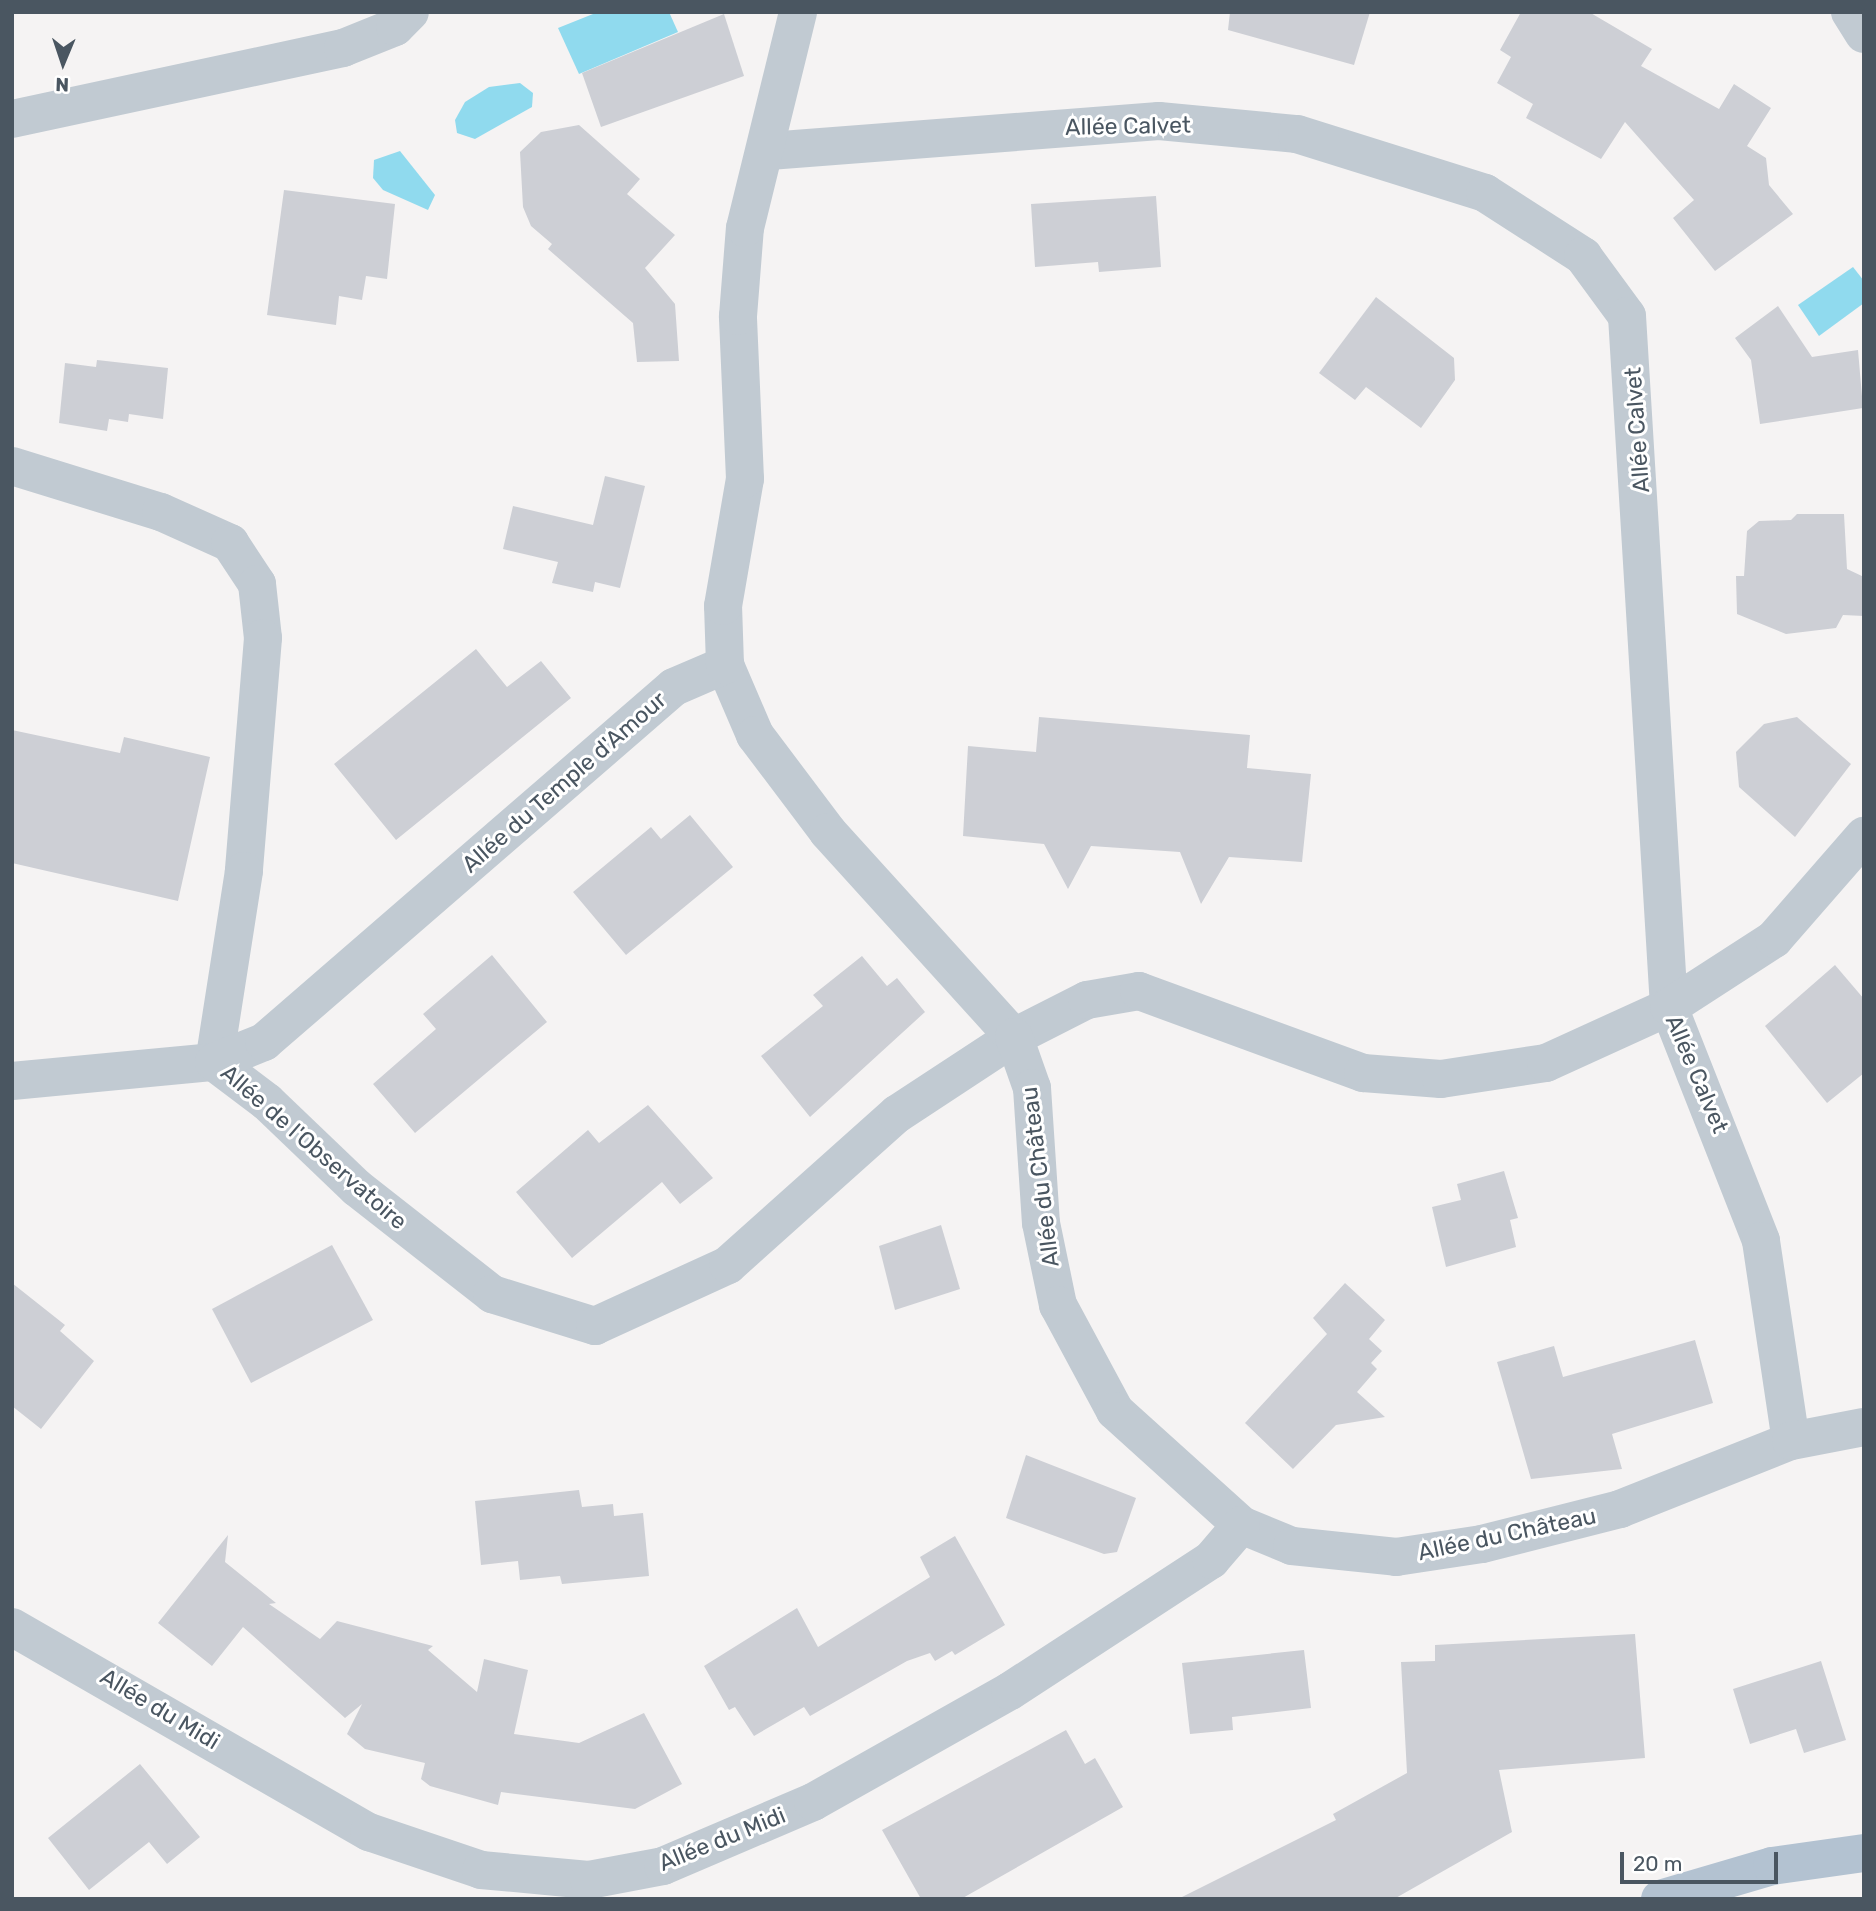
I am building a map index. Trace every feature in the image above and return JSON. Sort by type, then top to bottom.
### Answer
[{"type":"main road","points":[[1660,1899],[1772,1866],[1864,1853]]},
{"type":"street","points":[[12,119],[342,48],[396,27],[410,12]]},
{"type":"street","points":[[725,665],[723,606],[745,479],[738,316],[743,253],[769,151],[798,12]]},
{"type":"street","points":[[1850,12],[1864,34]]},
{"type":"street","name":"Allée Calvet","points":[[769,151],[1159,121],[1297,134],[1485,193],[1583,256],[1627,316],[1669,1007],[1760,1241],[1791,1441]]},
{"type":"street","name":"Allée de l'Observatoire","points":[[12,467],[161,512],[230,543],[257,584],[263,638],[244,871],[214,1062],[267,1102],[357,1188],[492,1294],[595,1326],[728,1265],[897,1114],[1014,1037]]},
{"type":"street","name":"Allée du Château","points":[[725,665],[755,736],[828,832],[1014,1037],[1032,1088],[1041,1223],[1058,1305],[1115,1411],[1241,1525],[1292,1546],[1396,1557],[1470,1546],[1620,1509],[1791,1441],[1864,1427]]},
{"type":"street","name":"Allée du Temple d'Amour","points":[[12,1081],[214,1062],[264,1042],[674,687],[725,665]]},
{"type":"street","points":[[1014,1037],[1087,1000],[1139,991],[1363,1073],[1441,1079],[1546,1063],[1669,1007],[1774,939],[1864,836]]},
{"type":"street","name":"Allée du Midi","points":[[12,1627],[369,1832],[481,1870],[589,1880],[663,1866],[813,1802],[1010,1691],[1211,1560],[1241,1525]]},
{"type":"water","points":[[598,12],[669,12],[678,32],[579,74],[558,28]]},
{"type":"water","points":[[520,83],[533,93],[532,107],[475,139],[457,133],[455,120],[465,102],[489,87]]},
{"type":"water","points":[[400,151],[435,195],[428,210],[383,190],[373,178],[374,160]]},
{"type":"water","points":[[1853,267],[1864,281],[1864,303],[1819,336],[1798,305]]},
{"type":"building","points":[[1230,12],[1370,12],[1354,65],[1228,30]]},
{"type":"building","points":[[1521,12],[1589,12],[1652,49],[1641,66],[1719,109],[1734,84],[1771,108],[1747,146],[1766,158],[1769,185],[1793,214],[1715,271],[1673,218],[1694,200],[1625,122],[1601,159],[1526,118],[1533,104],[1497,83],[1511,57],[1500,50]]},
{"type":"building","points":[[724,14],[744,76],[601,127],[582,73]]},
{"type":"building","points":[[579,125],[640,179],[627,194],[675,235],[645,268],[675,304],[679,361],[637,362],[633,323],[548,249],[552,244],[531,226],[523,207],[520,152],[541,132]]},
{"type":"building","points":[[284,190],[395,204],[387,279],[366,276],[362,300],[339,296],[336,325],[267,315]]},
{"type":"building","points":[[1156,196],[1161,267],[1099,272],[1098,262],[1035,267],[1031,204]]},
{"type":"building","points":[[1376,297],[1454,358],[1455,380],[1421,428],[1366,387],[1355,400],[1319,373]]},
{"type":"building","points":[[1778,306],[1812,357],[1858,350],[1863,408],[1760,424],[1751,360],[1735,338]]},
{"type":"building","points":[[97,360],[168,368],[163,419],[129,414],[128,422],[109,419],[107,431],[59,423],[65,363],[96,367]]},
{"type":"building","points":[[605,476],[645,486],[620,588],[595,582],[593,592],[552,583],[558,562],[503,549],[513,506],[593,525]]},
{"type":"building","points":[[1797,514],[1844,514],[1847,569],[1864,577],[1864,616],[1843,615],[1836,628],[1786,634],[1737,614],[1736,576],[1744,576],[1747,531],[1759,521],[1791,520]]},
{"type":"building","points":[[476,649],[507,687],[541,661],[571,698],[396,840],[334,764]]},
{"type":"building","points":[[1039,717],[1250,735],[1247,768],[1311,774],[1302,862],[1229,857],[1201,904],[1180,852],[1091,846],[1068,889],[1044,844],[963,836],[968,746],[1036,752]]},
{"type":"building","points":[[1797,717],[1851,764],[1795,837],[1739,787],[1736,752],[1764,724]]},
{"type":"building","points":[[12,730],[120,753],[124,737],[210,757],[178,901],[12,863]]},
{"type":"building","points":[[690,815],[733,867],[626,955],[573,892],[651,827],[661,839]]},
{"type":"building","points":[[492,955],[547,1022],[415,1133],[373,1084],[436,1029],[423,1014]]},
{"type":"building","points":[[862,956],[887,986],[897,978],[925,1012],[810,1117],[761,1056],[823,1006],[813,995]]},
{"type":"building","points":[[1835,965],[1864,999],[1864,1073],[1827,1103],[1765,1026]]},
{"type":"building","points":[[648,1105],[713,1178],[680,1204],[662,1182],[572,1258],[516,1192],[588,1130],[599,1143]]},
{"type":"building","points":[[1504,1171],[1518,1218],[1510,1220],[1516,1247],[1446,1267],[1432,1207],[1461,1200],[1457,1184]]},
{"type":"building","points":[[941,1225],[960,1289],[895,1310],[879,1246]]},
{"type":"building","points":[[332,1245],[373,1320],[251,1383],[212,1309]]},
{"type":"building","points":[[12,1283],[65,1325],[60,1331],[94,1361],[41,1429],[12,1406]]},
{"type":"building","points":[[1345,1283],[1385,1320],[1369,1339],[1382,1351],[1371,1363],[1377,1369],[1357,1392],[1385,1417],[1336,1425],[1293,1469],[1245,1423],[1327,1334],[1313,1318]]},
{"type":"building","points":[[1695,1340],[1713,1403],[1612,1434],[1622,1469],[1531,1479],[1497,1362],[1554,1346],[1563,1377]]},
{"type":"building","points":[[1026,1455],[1136,1498],[1117,1552],[1104,1554],[1006,1518]]},
{"type":"building","points":[[579,1490],[582,1507],[613,1504],[614,1516],[643,1513],[649,1576],[562,1584],[560,1576],[520,1580],[518,1561],[481,1565],[475,1501]]},
{"type":"building","points":[[228,1535],[225,1562],[276,1603],[269,1604],[320,1639],[337,1621],[433,1646],[428,1650],[477,1692],[484,1659],[528,1670],[514,1734],[579,1743],[644,1713],[682,1784],[635,1809],[501,1792],[498,1805],[430,1786],[421,1779],[425,1763],[365,1749],[347,1734],[362,1704],[345,1718],[243,1627],[212,1666],[158,1623]]},
{"type":"building","points":[[955,1536],[1005,1625],[955,1655],[952,1651],[935,1661],[930,1653],[907,1661],[810,1716],[804,1707],[754,1736],[735,1707],[729,1710],[704,1666],[797,1608],[818,1647],[930,1577],[920,1557]]},
{"type":"building","points":[[1635,1634],[1645,1758],[1499,1770],[1512,1832],[1394,1899],[1178,1899],[1336,1820],[1333,1814],[1407,1773],[1401,1662],[1435,1661],[1435,1645]]},
{"type":"building","points":[[1304,1650],[1311,1708],[1232,1717],[1233,1730],[1190,1734],[1182,1663]]},
{"type":"building","points":[[1821,1661],[1846,1740],[1804,1753],[1796,1729],[1750,1744],[1733,1689]]},
{"type":"building","points":[[1066,1730],[1085,1764],[1095,1758],[1123,1807],[961,1899],[921,1899],[882,1830]]},
{"type":"building","points":[[140,1764],[200,1837],[167,1864],[149,1842],[89,1890],[48,1838]]}]
